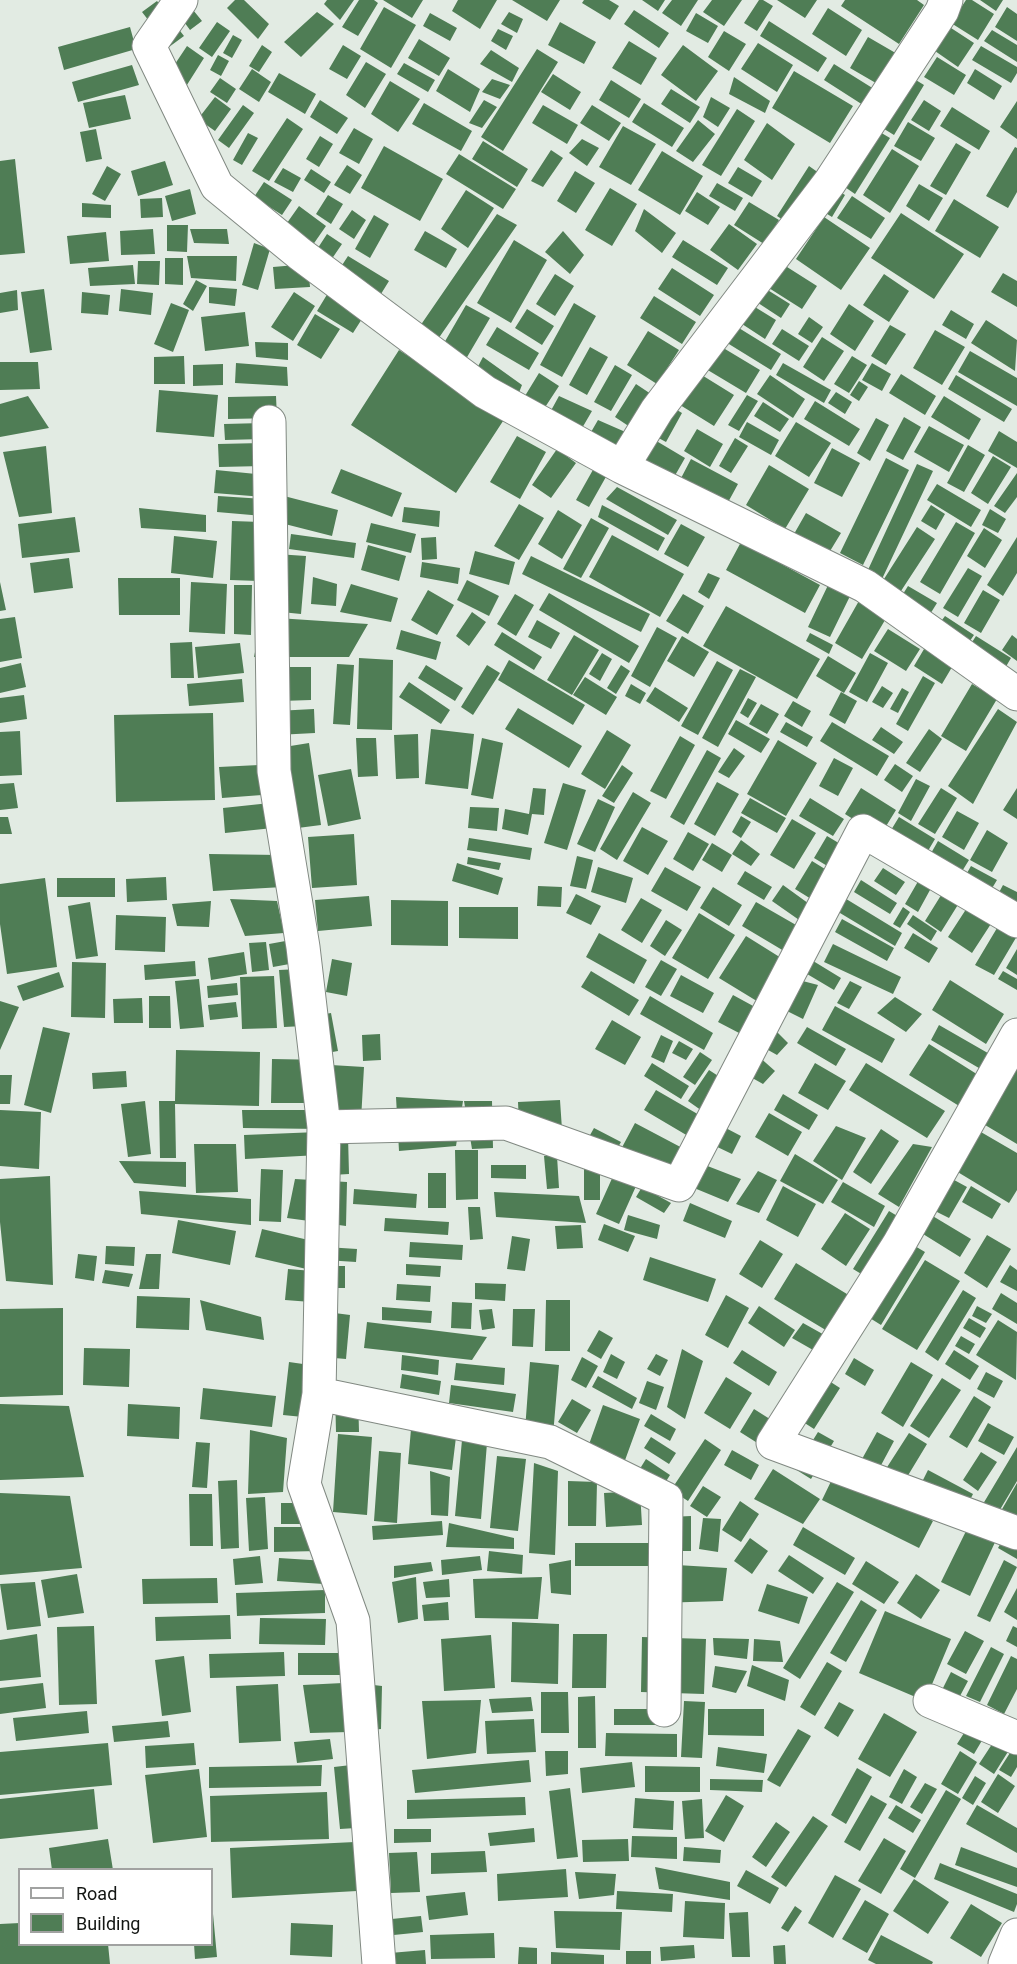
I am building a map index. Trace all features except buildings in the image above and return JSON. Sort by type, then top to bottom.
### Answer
[{"type":"street","points":[[182,0],[149,46],[217,186],[300,254],[485,392],[622,467],[865,586],[1017,694]]},
{"type":"street","points":[[622,467],[657,410],[830,182],[942,11],[946,0]]},
{"type":"street","points":[[268,422],[273,771],[303,946],[324,1126],[320,1395],[304,1484],[353,1621],[379,1964]]},
{"type":"street","points":[[324,1126],[506,1123],[679,1185],[863,831],[1017,921]]},
{"type":"street","points":[[1017,1035],[899,1244],[772,1443],[1017,1533]]},
{"type":"street","points":[[320,1395],[550,1442],[666,1499],[664,1710]]},
{"type":"street","points":[[930,1701],[1017,1738]]},
{"type":"street","points":[[1005,1964],[1017,1935]]}]
